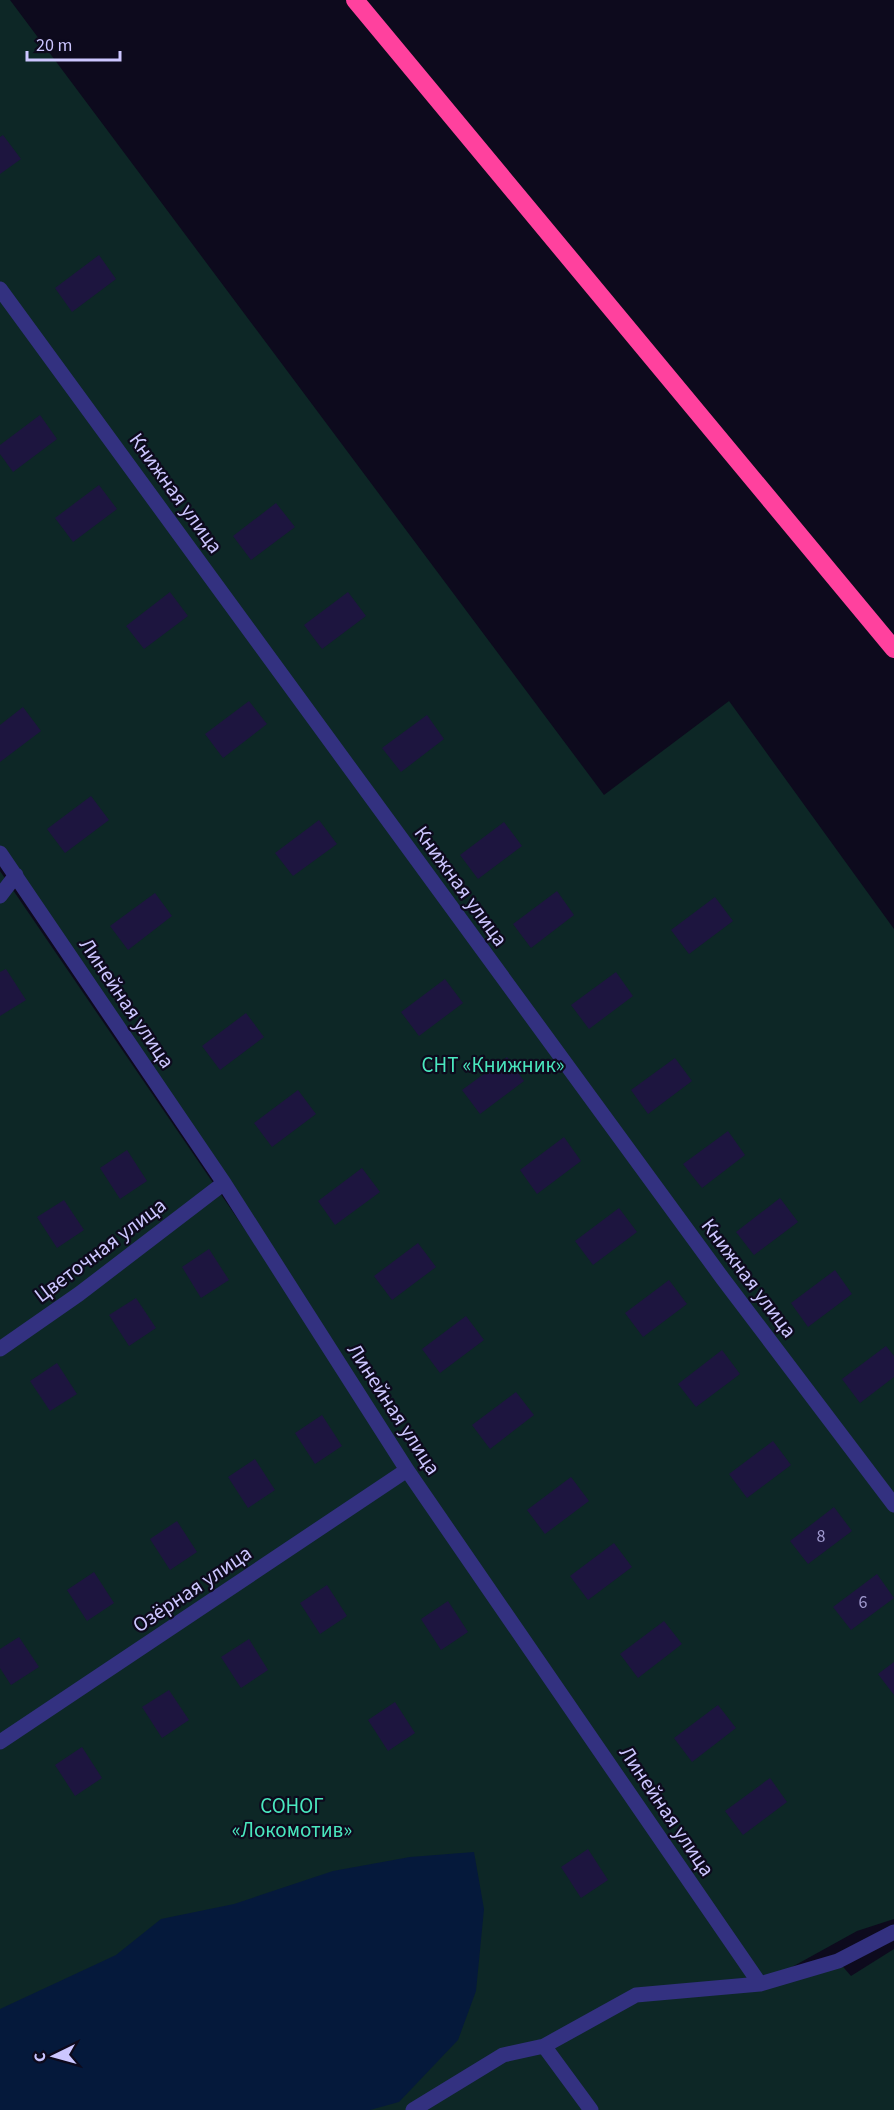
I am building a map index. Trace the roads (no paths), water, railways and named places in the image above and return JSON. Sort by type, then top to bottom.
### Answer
[{"type":"highway","points":[[355,0],[894,649]]},
{"type":"street","name":"Книжная улица","points":[[0,289],[723,1279],[894,1505]]},
{"type":"street","name":"Линейная улица","points":[[0,853],[224,1183],[408,1470],[760,1984]]},
{"type":"street","points":[[0,896],[16,875]]},
{"type":"street","name":"Цветочная улица","points":[[0,1348],[79,1294],[224,1183]]},
{"type":"street","name":"Озёрная улица","points":[[0,1742],[408,1470]]},
{"type":"street","points":[[412,2110],[503,2055],[544,2046],[636,1995],[760,1984],[838,1961],[894,1932]]},
{"type":"street","points":[[544,2046],[591,2110]]},
{"type":"water","points":[[474,1852],[484,1909],[476,1991],[458,2040],[399,2102],[370,2110],[0,2110],[0,2009],[116,1955],[161,1919],[234,1904],[333,1871],[410,1857]]},
{"type":"park label","name":"СНТ «Книжник»","points":[[493,1065]]},
{"type":"park label","name":"СОНОГ «Локомотив»","points":[[292,1818]]}]
